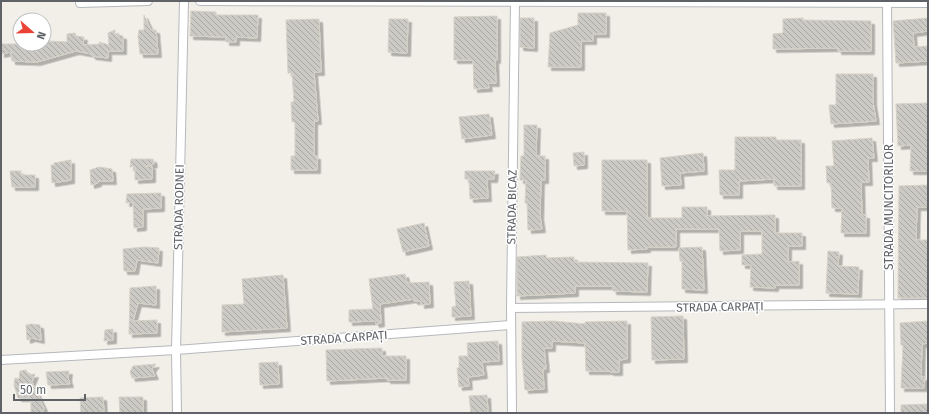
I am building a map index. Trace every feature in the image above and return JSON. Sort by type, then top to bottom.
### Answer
[{"type":"street","points":[[80,3],[148,1]]},
{"type":"street","name":"STRADA RODNEI","points":[[177,413],[176,350],[184,1]]},
{"type":"street","points":[[200,1],[928,3]]},
{"type":"street","name":"STRADA BICAZ","points":[[512,413],[511,308],[515,2]]},
{"type":"street","name":"STRADA MUNCITORILOR","points":[[888,2],[890,413]]},
{"type":"street","name":"STRADA CARPAȚI","points":[[511,308],[928,304]]},
{"type":"street","name":"STRADA CARPAȚI","points":[[1,360],[176,350],[511,325]]},
{"type":"building","points":[[191,11],[216,12],[216,15],[258,15],[257,38],[236,37],[236,42],[226,42],[226,37],[190,36]]},
{"type":"building","points":[[578,13],[606,13],[606,34],[593,34],[593,41],[581,41],[581,67],[548,67],[550,33],[578,25]]},
{"type":"building","points":[[144,15],[151,30],[156,30],[158,54],[140,54],[138,36],[139,30],[144,30]]},
{"type":"building","points":[[497,16],[497,60],[495,60],[496,83],[488,83],[489,88],[474,89],[473,60],[454,60],[454,17]]},
{"type":"building","points":[[520,18],[534,18],[534,48],[520,47]]},
{"type":"building","points":[[803,18],[803,20],[871,21],[871,51],[838,51],[838,48],[773,49],[773,34],[783,33],[783,19]]},
{"type":"building","points":[[928,18],[928,31],[913,33],[914,47],[928,46],[928,61],[896,63],[893,21]]},
{"type":"building","points":[[319,19],[321,72],[314,72],[318,121],[314,121],[314,156],[317,156],[317,170],[291,170],[291,156],[295,156],[295,122],[292,122],[291,102],[294,102],[292,73],[288,73],[286,20]]},
{"type":"building","points":[[389,19],[408,19],[407,53],[388,52]]},
{"type":"building","points":[[115,30],[115,34],[123,36],[123,51],[108,51],[108,58],[92,56],[92,54],[76,51],[37,62],[12,61],[11,52],[1,54],[1,44],[12,44],[12,52],[52,52],[52,41],[67,42],[67,34],[75,33],[76,36],[84,37],[83,45],[100,44],[99,42],[109,45],[108,33]]},
{"type":"building","points":[[836,74],[873,74],[873,102],[876,121],[831,124],[829,105],[836,105]]},
{"type":"building","points":[[928,103],[928,171],[910,171],[911,145],[898,146],[896,104]]},
{"type":"building","points":[[489,114],[492,135],[462,139],[459,117]]},
{"type":"building","points":[[524,125],[537,125],[536,156],[545,156],[545,180],[541,180],[540,216],[542,229],[528,230],[527,203],[525,203],[526,180],[520,180],[521,156],[524,156]]},
{"type":"building","points":[[735,137],[776,137],[776,140],[801,140],[801,186],[774,186],[774,179],[739,181],[739,195],[720,195],[719,170],[735,170]]},
{"type":"building","points":[[872,138],[874,158],[868,158],[869,182],[861,182],[862,215],[866,215],[866,233],[841,233],[842,208],[832,208],[831,183],[827,183],[826,166],[834,166],[832,141]]},
{"type":"building","points":[[584,152],[584,165],[574,166],[573,153]]},
{"type":"building","points":[[703,153],[704,171],[680,173],[681,185],[662,186],[660,158]]},
{"type":"building","points":[[131,159],[153,159],[154,164],[145,166],[152,166],[152,179],[135,180],[135,166],[130,167]]},
{"type":"building","points":[[71,160],[71,180],[52,183],[51,165],[54,165],[54,163]]},
{"type":"building","points":[[602,160],[647,160],[647,218],[682,218],[682,207],[707,207],[707,216],[775,215],[775,233],[802,233],[802,246],[788,246],[788,262],[799,261],[799,285],[775,285],[775,288],[750,287],[751,265],[742,265],[742,255],[762,254],[762,231],[740,231],[740,250],[720,251],[719,229],[676,229],[676,247],[647,247],[647,249],[628,250],[627,211],[602,211]]},
{"type":"building","points":[[99,167],[112,169],[113,181],[98,181],[98,183],[91,185],[90,170]]},
{"type":"building","points":[[10,171],[21,171],[21,175],[35,175],[35,187],[12,187]]},
{"type":"building","points":[[465,171],[495,171],[494,179],[487,179],[488,198],[470,199],[469,179],[465,179]]},
{"type":"building","points":[[928,185],[928,207],[917,207],[916,240],[928,240],[928,298],[898,298],[899,186]]},
{"type":"building","points":[[161,193],[161,208],[143,209],[143,227],[134,228],[133,202],[126,203],[127,194]]},
{"type":"building","points":[[424,223],[429,246],[403,252],[397,229]]},
{"type":"building","points":[[144,247],[159,248],[158,263],[137,260],[135,271],[124,271],[123,249]]},
{"type":"building","points":[[702,247],[704,290],[682,289],[682,261],[680,261],[679,248]]},
{"type":"building","points":[[828,251],[839,252],[838,266],[859,267],[858,294],[826,293]]},
{"type":"building","points":[[546,255],[546,258],[574,257],[574,262],[648,263],[647,292],[613,291],[613,286],[575,286],[575,293],[517,296],[517,257]]},
{"type":"building","points":[[405,274],[407,283],[429,282],[430,304],[421,305],[421,301],[414,301],[414,299],[380,304],[381,323],[376,324],[375,321],[349,322],[349,310],[373,309],[369,279]]},
{"type":"building","points":[[283,275],[287,328],[222,332],[222,305],[244,304],[242,279]]},
{"type":"building","points":[[469,281],[471,316],[452,317],[452,307],[456,306],[454,282]]},
{"type":"building","points":[[156,286],[156,305],[138,303],[133,321],[157,320],[157,333],[129,334],[130,288]]},
{"type":"building","points":[[683,316],[684,359],[652,360],[651,317]]},
{"type":"building","points":[[553,321],[585,324],[585,322],[627,321],[627,359],[619,360],[619,372],[586,371],[585,343],[552,341],[552,348],[544,348],[546,369],[543,369],[544,389],[525,390],[522,358],[522,322]]},
{"type":"building","points":[[928,321],[928,343],[922,344],[921,377],[925,377],[924,388],[901,388],[903,345],[901,345],[900,323]]},
{"type":"building","points":[[26,325],[40,325],[41,340],[32,338],[27,340]]},
{"type":"building","points":[[113,329],[113,340],[104,341],[105,330]]},
{"type":"building","points":[[498,341],[499,361],[482,362],[484,375],[468,377],[469,386],[459,387],[457,368],[459,368],[459,356],[468,356],[467,343]]},
{"type":"building","points":[[382,348],[382,356],[406,356],[406,380],[387,380],[387,378],[327,381],[326,350]]},
{"type":"building","points":[[278,362],[279,384],[260,385],[259,363]]},
{"type":"building","points":[[156,364],[152,369],[155,376],[132,378],[130,372],[133,366]]},
{"type":"building","points":[[26,370],[28,375],[35,374],[32,382],[44,408],[43,413],[31,413],[31,398],[18,398],[14,385],[15,378],[19,379],[20,371]]},
{"type":"building","points":[[69,371],[68,378],[70,384],[48,385],[46,372]]},
{"type":"building","points":[[487,395],[488,413],[471,413],[469,396]]},
{"type":"building","points":[[103,397],[104,412],[81,413],[80,398]]},
{"type":"building","points":[[119,397],[143,397],[143,413],[120,413]]},
{"type":"building","points":[[928,404],[928,413],[901,413],[901,405]]}]
